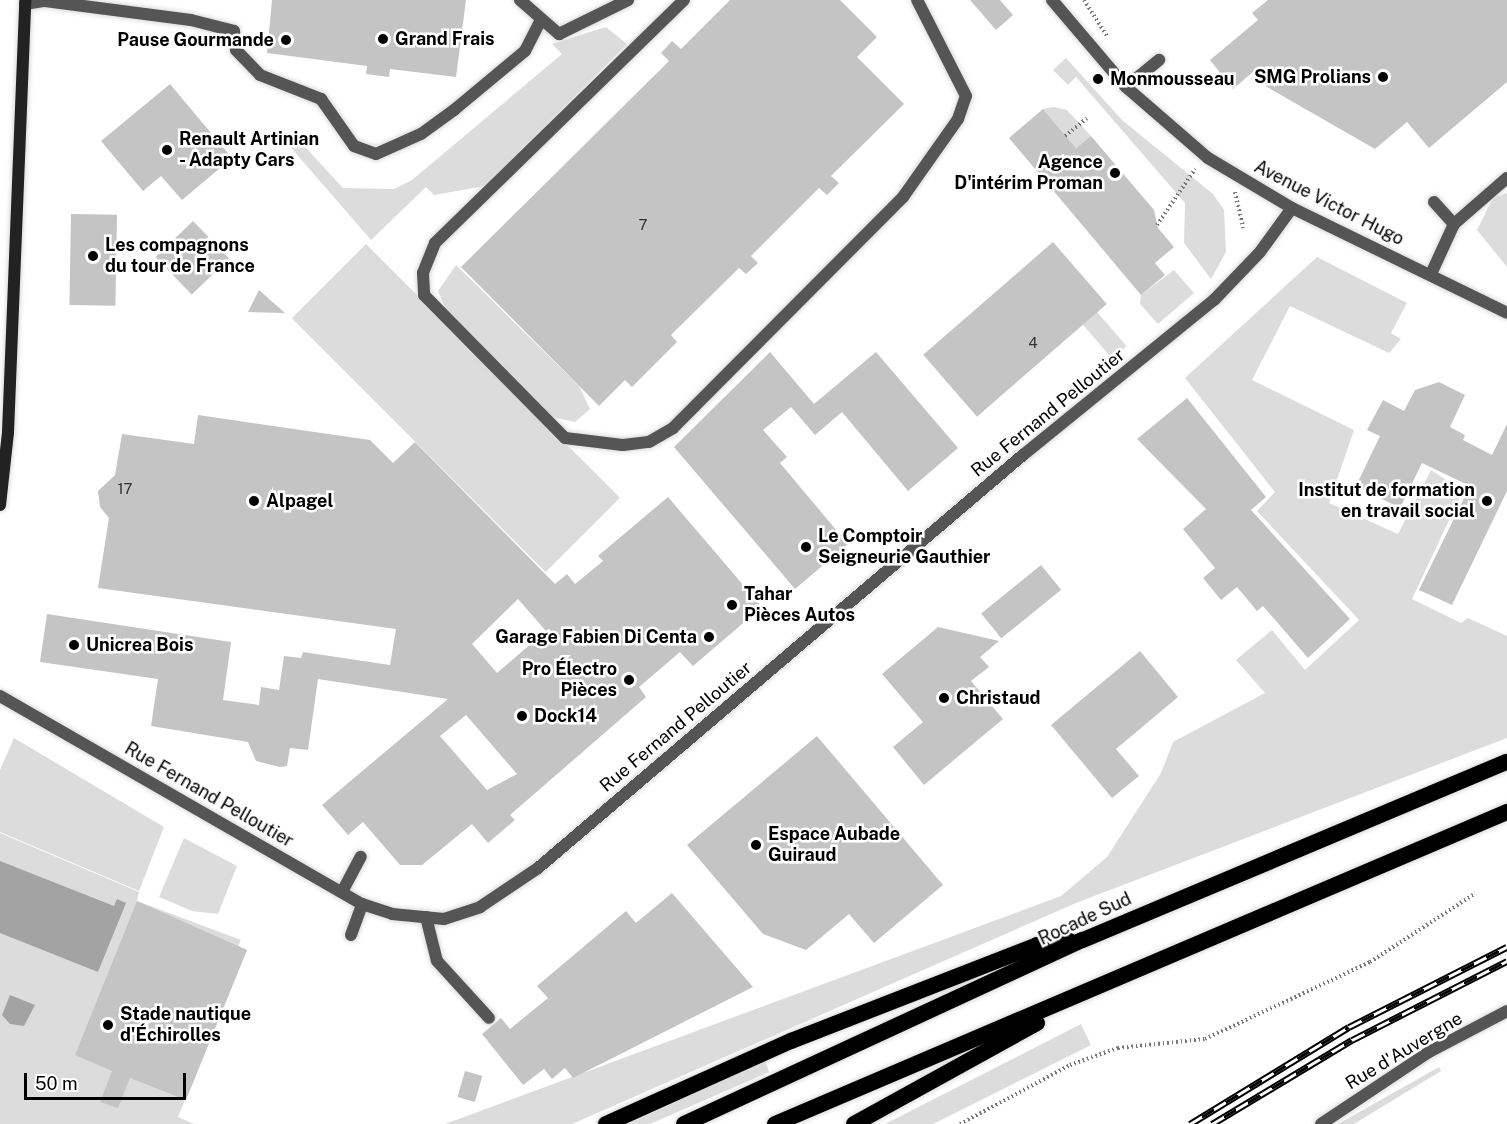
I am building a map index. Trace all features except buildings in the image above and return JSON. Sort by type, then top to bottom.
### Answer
[{"type":"highway","name":"Rocade Sud","points":[[684,1124],[1083,940],[1507,762]]},
{"type":"highway","points":[[775,1124],[1090,992],[1507,812]]},
{"type":"highway","points":[[606,1124],[791,1041],[1037,945],[1083,940]]},
{"type":"highway","points":[[854,1124],[1090,992]]},
{"type":"main road","points":[[0,505],[8,432],[25,2]]},
{"type":"main road","points":[[0,453],[8,432]]},
{"type":"street","points":[[520,0],[540,21],[559,34],[628,0]]},
{"type":"street","points":[[684,0],[435,243],[423,273],[424,295],[565,438],[623,445],[649,442],[673,428],[903,197],[958,119],[966,96],[917,0]]},
{"type":"street","name":"Avenue Victor Hugo","points":[[1052,0],[1126,87],[1208,158],[1292,208],[1507,313]]},
{"type":"street","points":[[25,2],[45,1],[191,20],[234,31],[236,50],[260,75],[321,99],[354,146],[376,154],[421,134],[454,110],[525,51],[540,21]]},
{"type":"street","points":[[1126,87],[1159,60]]},
{"type":"street","points":[[1431,274],[1454,224],[1507,178]]},
{"type":"street","points":[[1434,202],[1454,224]]},
{"type":"street","name":"Rue Fernand Pelloutier","points":[[0,696],[362,904],[444,919],[480,907],[538,868],[1222,293],[1292,208]]},
{"type":"street","points":[[342,892],[361,856]]},
{"type":"street","points":[[351,935],[362,904]]},
{"type":"street","points":[[426,917],[437,961],[489,1018]]},
{"type":"street","name":"Rue d'Auvergne","points":[[1321,1124],[1429,1052],[1507,1011]]},
{"type":"path","points":[[1084,0],[1110,40]]},
{"type":"path","points":[[1065,136],[1087,118]]},
{"type":"path","points":[[1157,225],[1195,169]]},
{"type":"path","points":[[960,1124],[1070,1065],[1118,1048],[1205,1039],[1370,962],[1476,893]]},
{"type":"shaded area","points":[[606,27],[627,44],[485,186],[434,195],[426,187],[371,240],[286,142],[295,136],[343,188],[394,189],[412,180],[562,54],[552,44]]},
{"type":"shaded area","points":[[1066,58],[1122,120],[1213,194],[1224,210],[1226,252],[1211,279],[1184,243],[1185,203],[1076,77],[1068,85],[1053,70]]},
{"type":"shaded area","points":[[1053,107],[1067,110],[1091,136],[1076,148],[1043,109]]},
{"type":"shaded area","points":[[1507,193],[1507,267],[1477,230],[1493,198]]},
{"type":"shaded area","points":[[366,244],[620,498],[546,572],[292,318]]},
{"type":"shaded area","points":[[1317,257],[1407,303],[1391,333],[1401,339],[1389,353],[1290,306],[1252,380],[1354,430],[1329,503],[1398,534],[1431,470],[1449,482],[1459,499],[1412,599],[1461,623],[1468,618],[1507,636],[1507,738],[1076,903],[572,1124],[445,1124],[1061,896],[1107,857],[1161,773],[1173,742],[1265,693],[1236,660],[1272,630],[1305,670],[1359,620],[1257,511],[1275,492],[1185,378]]},
{"type":"shaded area","points":[[456,265],[579,386],[590,409],[575,422],[552,417],[447,312],[438,291]]},
{"type":"shaded area","points":[[1174,270],[1194,293],[1158,324],[1140,304],[1141,295]]},
{"type":"shaded area","points":[[1097,312],[1127,346],[1112,358],[1083,324]]},
{"type":"shaded area","points":[[14,738],[164,827],[139,891],[0,832],[0,770]]},
{"type":"shaded area","name":"Stade nautique d'Échirolles","points":[[0,833],[139,892],[137,901],[241,940],[238,946],[247,950],[178,1117],[194,1124],[0,1124]]},
{"type":"shaded area","points":[[184,838],[237,866],[218,914],[192,911],[159,897]]},
{"type":"shaded area","points":[[0,861],[114,906],[117,899],[126,903],[98,972],[0,933]]},
{"type":"shaded area","points":[[10,995],[35,1005],[24,1026],[10,1024],[2,1015]]},
{"type":"shaded area","points":[[1081,1024],[1091,1045],[933,1124],[885,1124]]},
{"type":"shaded area","points":[[765,1061],[769,1072],[650,1124],[628,1124]]},
{"type":"shaded area","points":[[1439,1067],[1441,1071],[1354,1124],[1338,1124]]},
{"type":"railway","points":[[1190,1124],[1349,1027],[1507,947]]},
{"type":"railway","points":[[1212,1124],[1352,1040],[1507,961]]},
{"type":"place","name":"Grand Frais","points":[[383,39]]},
{"type":"place","name":"Pause Gourmande","points":[[286,40]]},
{"type":"place","name":"SMG Prolians","points":[[1383,77]]},
{"type":"place","name":"Monmousseau","points":[[1098,79]]},
{"type":"place","name":"Renault Artinian - Adapty Cars","points":[[167,150]]},
{"type":"place","name":"Agence D'intérim Proman","points":[[1115,173]]},
{"type":"place","name":"Les compagnons du tour de France","points":[[93,256]]},
{"type":"place","name":"Alpagel","points":[[254,501]]},
{"type":"place","name":"Institut de formation en travail social","points":[[1487,501]]},
{"type":"place","name":"Le Comptoir Seigneurie Gauthier","points":[[806,547]]},
{"type":"place","name":"Tahar Pièces Autos","points":[[732,605]]},
{"type":"place","name":"Garage Fabien Di Centa","points":[[709,637]]},
{"type":"place","name":"Unicrea Bois","points":[[74,645]]},
{"type":"place","name":"Pro Électro Pièces","points":[[629,680]]},
{"type":"place","name":"Christaud","points":[[944,698]]},
{"type":"place","name":"Dock14","points":[[522,716]]},
{"type":"place","name":"Espace Aubade Guiraud","points":[[756,845]]},
{"type":"place","name":"Stade nautique d'Échirolles","points":[[108,1025]]}]
